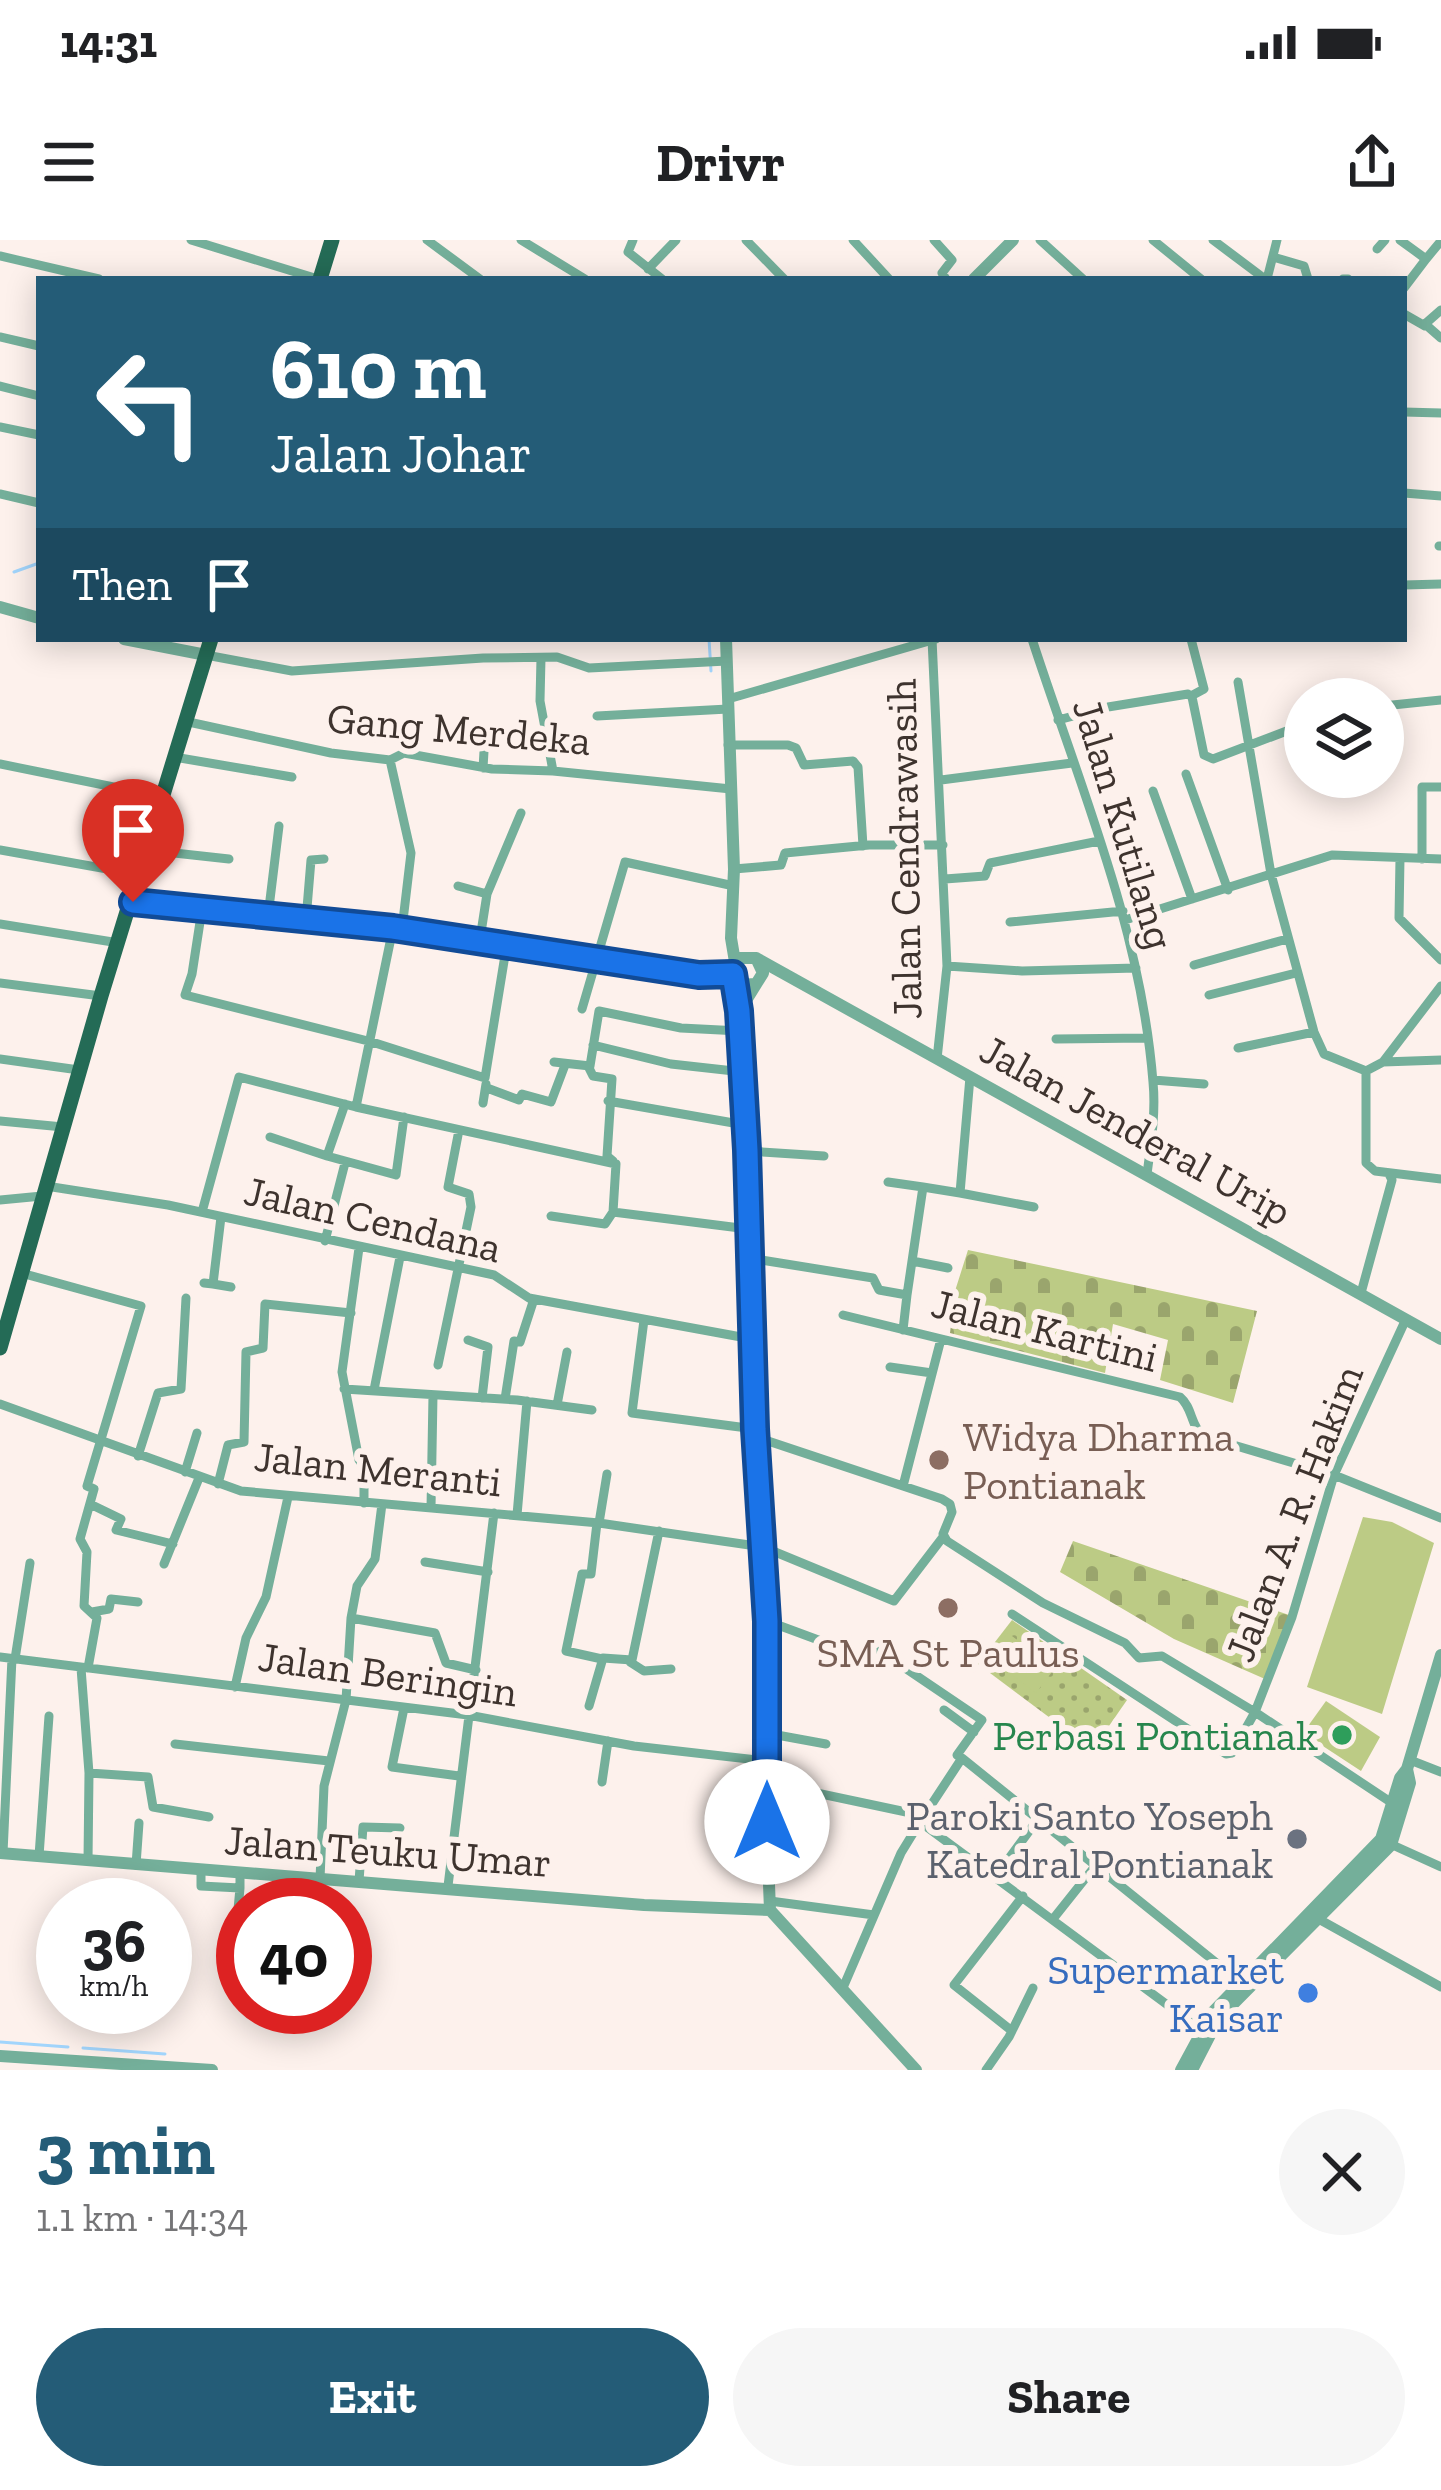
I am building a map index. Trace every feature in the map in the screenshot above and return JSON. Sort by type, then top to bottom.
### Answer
[{"type":"main road","points":[[320,276],[332,240]]},
{"type":"main road","points":[[0,1348],[4,1314],[21,1273],[208,647]]},
{"type":"street","points":[[191,240],[309,276]]},
{"type":"street","points":[[427,240],[476,276]]},
{"type":"street","points":[[521,240],[580,276]]},
{"type":"street","points":[[633,240],[628,252],[658,276]]},
{"type":"street","points":[[648,269],[676,240]]},
{"type":"street","points":[[746,240],[781,276]]},
{"type":"street","points":[[853,240],[886,276]]},
{"type":"street","points":[[934,240],[952,260],[945,276]]},
{"type":"street","points":[[977,276],[1013,240]]},
{"type":"street","points":[[1040,240],[1080,276]]},
{"type":"street","points":[[1153,240],[1197,276]]},
{"type":"street","points":[[1213,240],[1262,276]]},
{"type":"street","points":[[1267,276],[1277,240]]},
{"type":"street","points":[[1400,240],[1426,260]]},
{"type":"street","points":[[1407,284],[1441,241]]},
{"type":"street","points":[[0,256],[86,276]]},
{"type":"street","points":[[1273,257],[1304,266],[1307,276]]},
{"type":"street","points":[[1425,326],[1441,310]]},
{"type":"street","points":[[1407,316],[1441,338]]},
{"type":"street","points":[[0,337],[36,345]]},
{"type":"street","points":[[0,386],[36,395]]},
{"type":"street","points":[[1407,412],[1441,413]]},
{"type":"street","points":[[0,427],[36,434]]},
{"type":"street","points":[[1407,493],[1441,496]]},
{"type":"street","points":[[0,494],[36,502]]},
{"type":"street","points":[[1407,585],[1441,584]]},
{"type":"street","points":[[0,607],[36,617]]},
{"type":"street","points":[[156,642],[208,647],[272,668],[315,671],[483,658],[562,657],[589,668],[721,661]]},
{"type":"street","points":[[725,642],[721,661],[728,704],[734,972],[746,1125],[755,1433],[767,1621],[765,1782],[770,1905],[916,2070]]},
{"type":"street","points":[[597,716],[728,704],[924,642]]},
{"type":"street","name":"Jalan Cendrawasih","points":[[934,642],[946,966],[937,1058]]},
{"type":"street","name":"Jalan Kutilang","points":[[1033,642],[1124,915],[1136,968],[1153,1080],[1147,1174]]},
{"type":"street","points":[[1058,720],[1131,702],[1191,696],[1204,688],[1192,642]]},
{"type":"street","points":[[541,658],[540,701],[553,771]]},
{"type":"street","points":[[1238,682],[1271,874],[1296,973],[1324,1054],[1366,1071],[1383,1062],[1441,986]]},
{"type":"street","points":[[1191,696],[1206,757],[1213,760],[1284,732]]},
{"type":"street","points":[[1404,704],[1441,700]]},
{"type":"street","name":"Gang Merdeka","points":[[184,721],[321,752],[390,760],[404,753],[483,768],[731,789]]},
{"type":"street","points":[[483,768],[485,735]]},
{"type":"street","points":[[728,745],[796,748],[804,765],[853,761],[858,767],[862,846]]},
{"type":"street","points":[[174,757],[292,777]]},
{"type":"street","points":[[327,1156],[372,1042],[398,929],[410,853],[390,760]]},
{"type":"street","points":[[941,780],[1072,763]]},
{"type":"street","points":[[0,764],[163,796]]},
{"type":"street","points":[[1186,774],[1228,890]]},
{"type":"street","points":[[1423,859],[1422,787],[1441,787]]},
{"type":"street","points":[[1153,791],[1192,899]]},
{"type":"street","points":[[480,940],[487,894],[521,813]]},
{"type":"street","points":[[268,916],[279,826]]},
{"type":"street","points":[[945,879],[985,876],[990,862],[1099,841]]},
{"type":"street","points":[[734,869],[781,865],[785,853],[943,845]]},
{"type":"street","points":[[0,850],[141,875]]},
{"type":"street","points":[[147,850],[229,859]]},
{"type":"street","points":[[1010,922],[1124,915],[1228,890],[1342,853],[1441,859]]},
{"type":"street","points":[[1400,858],[1399,918],[1441,960]]},
{"type":"street","points":[[306,920],[311,860],[324,859]]},
{"type":"street","points":[[582,1009],[625,862],[734,886]]},
{"type":"street","points":[[458,886],[487,894]]},
{"type":"street","points":[[133,902],[507,943],[699,975],[734,972],[754,957]]},
{"type":"street","points":[[202,909],[185,995],[372,1042],[486,1083],[519,1100],[522,1094],[551,1102],[560,1063],[589,1068]]},
{"type":"street","points":[[733,919],[763,967],[739,1011]]},
{"type":"street","points":[[0,924],[119,943]]},
{"type":"street","points":[[1195,965],[1287,939]]},
{"type":"street","points":[[484,1103],[507,943]]},
{"type":"street","name":"Jalan Jenderal Urip","points":[[754,957],[1441,1339]]},
{"type":"street","points":[[946,966],[1022,971],[1136,968]]},
{"type":"street","points":[[734,972],[743,985],[798,979]]},
{"type":"street","points":[[1209,995],[1296,973]]},
{"type":"street","points":[[0,983],[101,996]]},
{"type":"street","points":[[587,993],[601,996],[589,1068],[593,1076],[613,1079],[607,1156],[616,1164]]},
{"type":"street","points":[[599,1011],[681,1028],[740,1031]]},
{"type":"street","points":[[1238,1048],[1314,1032]]},
{"type":"street","points":[[1057,1039],[1146,1038]]},
{"type":"street","points":[[593,1046],[670,1064],[742,1072]]},
{"type":"street","points":[[0,1059],[80,1070]]},
{"type":"street","points":[[1383,1062],[1441,1060]]},
{"type":"street","points":[[1366,1071],[1364,1158],[1375,1171],[1441,1179]]},
{"type":"street","points":[[202,1213],[239,1077],[616,1164]]},
{"type":"street","points":[[960,1193],[970,1077]]},
{"type":"street","points":[[1153,1080],[1204,1084]]},
{"type":"street","points":[[608,1101],[746,1125]]},
{"type":"street","points":[[270,1137],[397,1175],[404,1118]]},
{"type":"street","points":[[0,1121],[63,1127]]},
{"type":"street","points":[[438,1365],[471,1207],[469,1194],[448,1187],[459,1130]]},
{"type":"street","points":[[747,1150],[824,1156]]},
{"type":"street","points":[[325,1241],[344,1162]]},
{"type":"street","points":[[550,1216],[604,1224],[613,1212],[616,1164]]},
{"type":"street","points":[[1361,1292],[1392,1180],[1389,1174]]},
{"type":"street","points":[[888,1182],[1034,1207]]},
{"type":"street","points":[[903,1330],[923,1186]]},
{"type":"street","name":"Jalan Cendana","points":[[0,1200],[44,1191],[202,1213],[494,1275],[534,1299],[752,1340]]},
{"type":"street","points":[[613,1212],[748,1229]]},
{"type":"street","points":[[221,1217],[208,1283],[231,1287]]},
{"type":"street","points":[[359,1248],[341,1372],[364,1467],[364,1503]]},
{"type":"street","points":[[374,1390],[400,1256]]},
{"type":"street","points":[[749,1258],[870,1277],[879,1290],[907,1295]]},
{"type":"street","points":[[912,1261],[948,1268]]},
{"type":"street","points":[[21,1273],[141,1306],[87,1486],[94,1490],[80,1539],[87,1552],[84,1606],[97,1618],[85,1668],[88,1861]]},
{"type":"street","points":[[138,1456],[158,1393],[182,1389],[186,1298]]},
{"type":"street","points":[[505,1399],[514,1341],[520,1342],[534,1299]]},
{"type":"street","points":[[218,1484],[228,1445],[244,1442],[246,1352],[263,1346],[265,1304],[351,1312]]},
{"type":"street","name":"Jalan Kartini","points":[[843,1315],[1180,1397],[1203,1436],[1334,1475],[1441,1518]]},
{"type":"street","name":"Jalan A. R. Hakim","points":[[1392,1802],[1255,1712],[1292,1617],[1334,1475],[1406,1319]]},
{"type":"street","points":[[644,1320],[632,1413],[755,1433],[950,1504],[952,1512],[943,1537],[1042,1603],[1124,1643],[1139,1658],[1162,1656],[1255,1712],[1232,1754],[1226,1754],[1012,1614]]},
{"type":"street","points":[[474,1338],[488,1347],[482,1398]]},
{"type":"street","points":[[903,1486],[940,1339]]},
{"type":"street","points":[[557,1405],[567,1352]]},
{"type":"street","points":[[890,1366],[932,1373]]},
{"type":"street","points":[[344,1389],[592,1409]]},
{"type":"street","points":[[431,1508],[433,1395]]},
{"type":"street","points":[[517,1515],[526,1401]]},
{"type":"street","name":"Jalan Meranti","points":[[0,1404],[218,1484],[288,1497],[598,1523],[763,1547],[895,1600],[943,1537]]},
{"type":"street","points":[[185,1472],[196,1433]]},
{"type":"street","points":[[607,1474],[591,1574],[582,1574],[566,1652],[630,1662],[644,1670],[671,1670]]},
{"type":"street","points":[[164,1564],[200,1478]]},
{"type":"street","points":[[235,1687],[246,1638],[266,1597],[288,1497]]},
{"type":"street","points":[[90,1504],[121,1519],[116,1530],[173,1544]]},
{"type":"street","points":[[320,1878],[321,1813],[346,1700],[351,1618],[358,1586],[375,1559],[382,1504]]},
{"type":"street","points":[[448,1886],[494,1514]]},
{"type":"street","points":[[630,1662],[659,1531]]},
{"type":"street","points":[[425,1562],[488,1573]]},
{"type":"street","points":[[1,1853],[9,1658],[30,1563]]},
{"type":"street","points":[[92,1612],[109,1609],[112,1598],[138,1602]]},
{"type":"street","points":[[351,1618],[436,1633],[446,1664],[476,1670]]},
{"type":"street","points":[[767,1621],[867,1658],[874,1647],[982,1720],[901,1852],[842,1990]]},
{"type":"street","points":[[1386,1842],[1392,1802],[1441,1655]]},
{"type":"street","name":"Jalan Beringin","points":[[9,1658],[468,1715],[608,1741],[766,1761]]},
{"type":"street","points":[[589,1706],[602,1659]]},
{"type":"street","points":[[404,1708],[393,1767],[459,1776]]},
{"type":"street","points":[[944,1710],[974,1732]]},
{"type":"street","points":[[39,1856],[50,1716]]},
{"type":"street","points":[[766,1733],[826,1744]]},
{"type":"street","points":[[602,1782],[608,1741]]},
{"type":"street","points":[[175,1744],[329,1761]]},
{"type":"street","points":[[959,1756],[1240,1982]]},
{"type":"street","points":[[1408,1764],[1441,1772]]},
{"type":"street","points":[[1192,2070],[1221,2018],[1386,1842],[1410,1783],[1408,1764]]},
{"type":"street","points":[[89,1774],[148,1777],[153,1807],[209,1817]]},
{"type":"street","points":[[765,1782],[922,1819],[1200,2029]]},
{"type":"street","points":[[996,1876],[1038,1819]]},
{"type":"street","points":[[136,1864],[139,1823]]},
{"type":"street","points":[[358,1878],[363,1827],[400,1828]]},
{"type":"street","points":[[1386,1842],[1441,1867]]},
{"type":"street","name":"Jalan Teuku Umar","points":[[1,1853],[201,1870],[232,1878]]},
{"type":"street","points":[[1053,1919],[1096,1865]]},
{"type":"street","name":"Jalan Teuku Umar","points":[[372,1882],[644,1905],[770,1905]]},
{"type":"street","points":[[1012,2031],[954,1985],[1023,1897]]},
{"type":"street","points":[[770,1905],[874,1915]]},
{"type":"street","points":[[1180,2070],[1200,2029],[1240,1982],[1314,1916]]},
{"type":"street","points":[[1314,1916],[1441,1988]]},
{"type":"street","points":[[986,2070],[1033,1988]]},
{"type":"street","points":[[0,2056],[212,2070]]},
{"type":"green space","points":[[968,1250],[1257,1311],[1233,1403],[1160,1380],[1168,1340],[1113,1324],[1105,1373],[950,1333],[955,1291]]},
{"type":"green space","points":[[1363,1517],[1392,1522],[1434,1543],[1382,1714],[1307,1687]]},
{"type":"green space","points":[[1073,1541],[1289,1615],[1265,1679],[1174,1639],[1060,1572]]},
{"type":"green space","points":[[1012,1620],[1127,1700],[1100,1739],[1085,1744],[978,1664]]},
{"type":"green space","points":[[1008,1633],[1055,1668],[1036,1693],[989,1657]]},
{"type":"green space","name":"Perbasi Pontianak","points":[[1326,1701],[1380,1737],[1361,1771],[1303,1733]]},
{"type":"waterway","points":[[14,572],[36,564]]},
{"type":"waterway","points":[[709,642],[711,671]]},
{"type":"waterway","points":[[0,2042],[68,2047]]},
{"type":"waterway","points":[[83,2048],[165,2054]]},
{"type":"place","name":"Widya Dharma Pontianak","points":[[939,1460]]},
{"type":"place","name":"SMA St Paulus","points":[[948,1608]]},
{"type":"place","name":"Perbasi Pontianak","points":[[1342,1735]]},
{"type":"place","name":"Paroki Santo Yoseph Katedral Pontianak","points":[[1297,1839]]},
{"type":"place","name":"Supermarket Kaisar","points":[[1308,1993]]},
{"type":"route","points":[[133,902],[393,928],[699,975],[733,974],[747,1150],[755,1429],[767,1621],[767,1822]]}]
